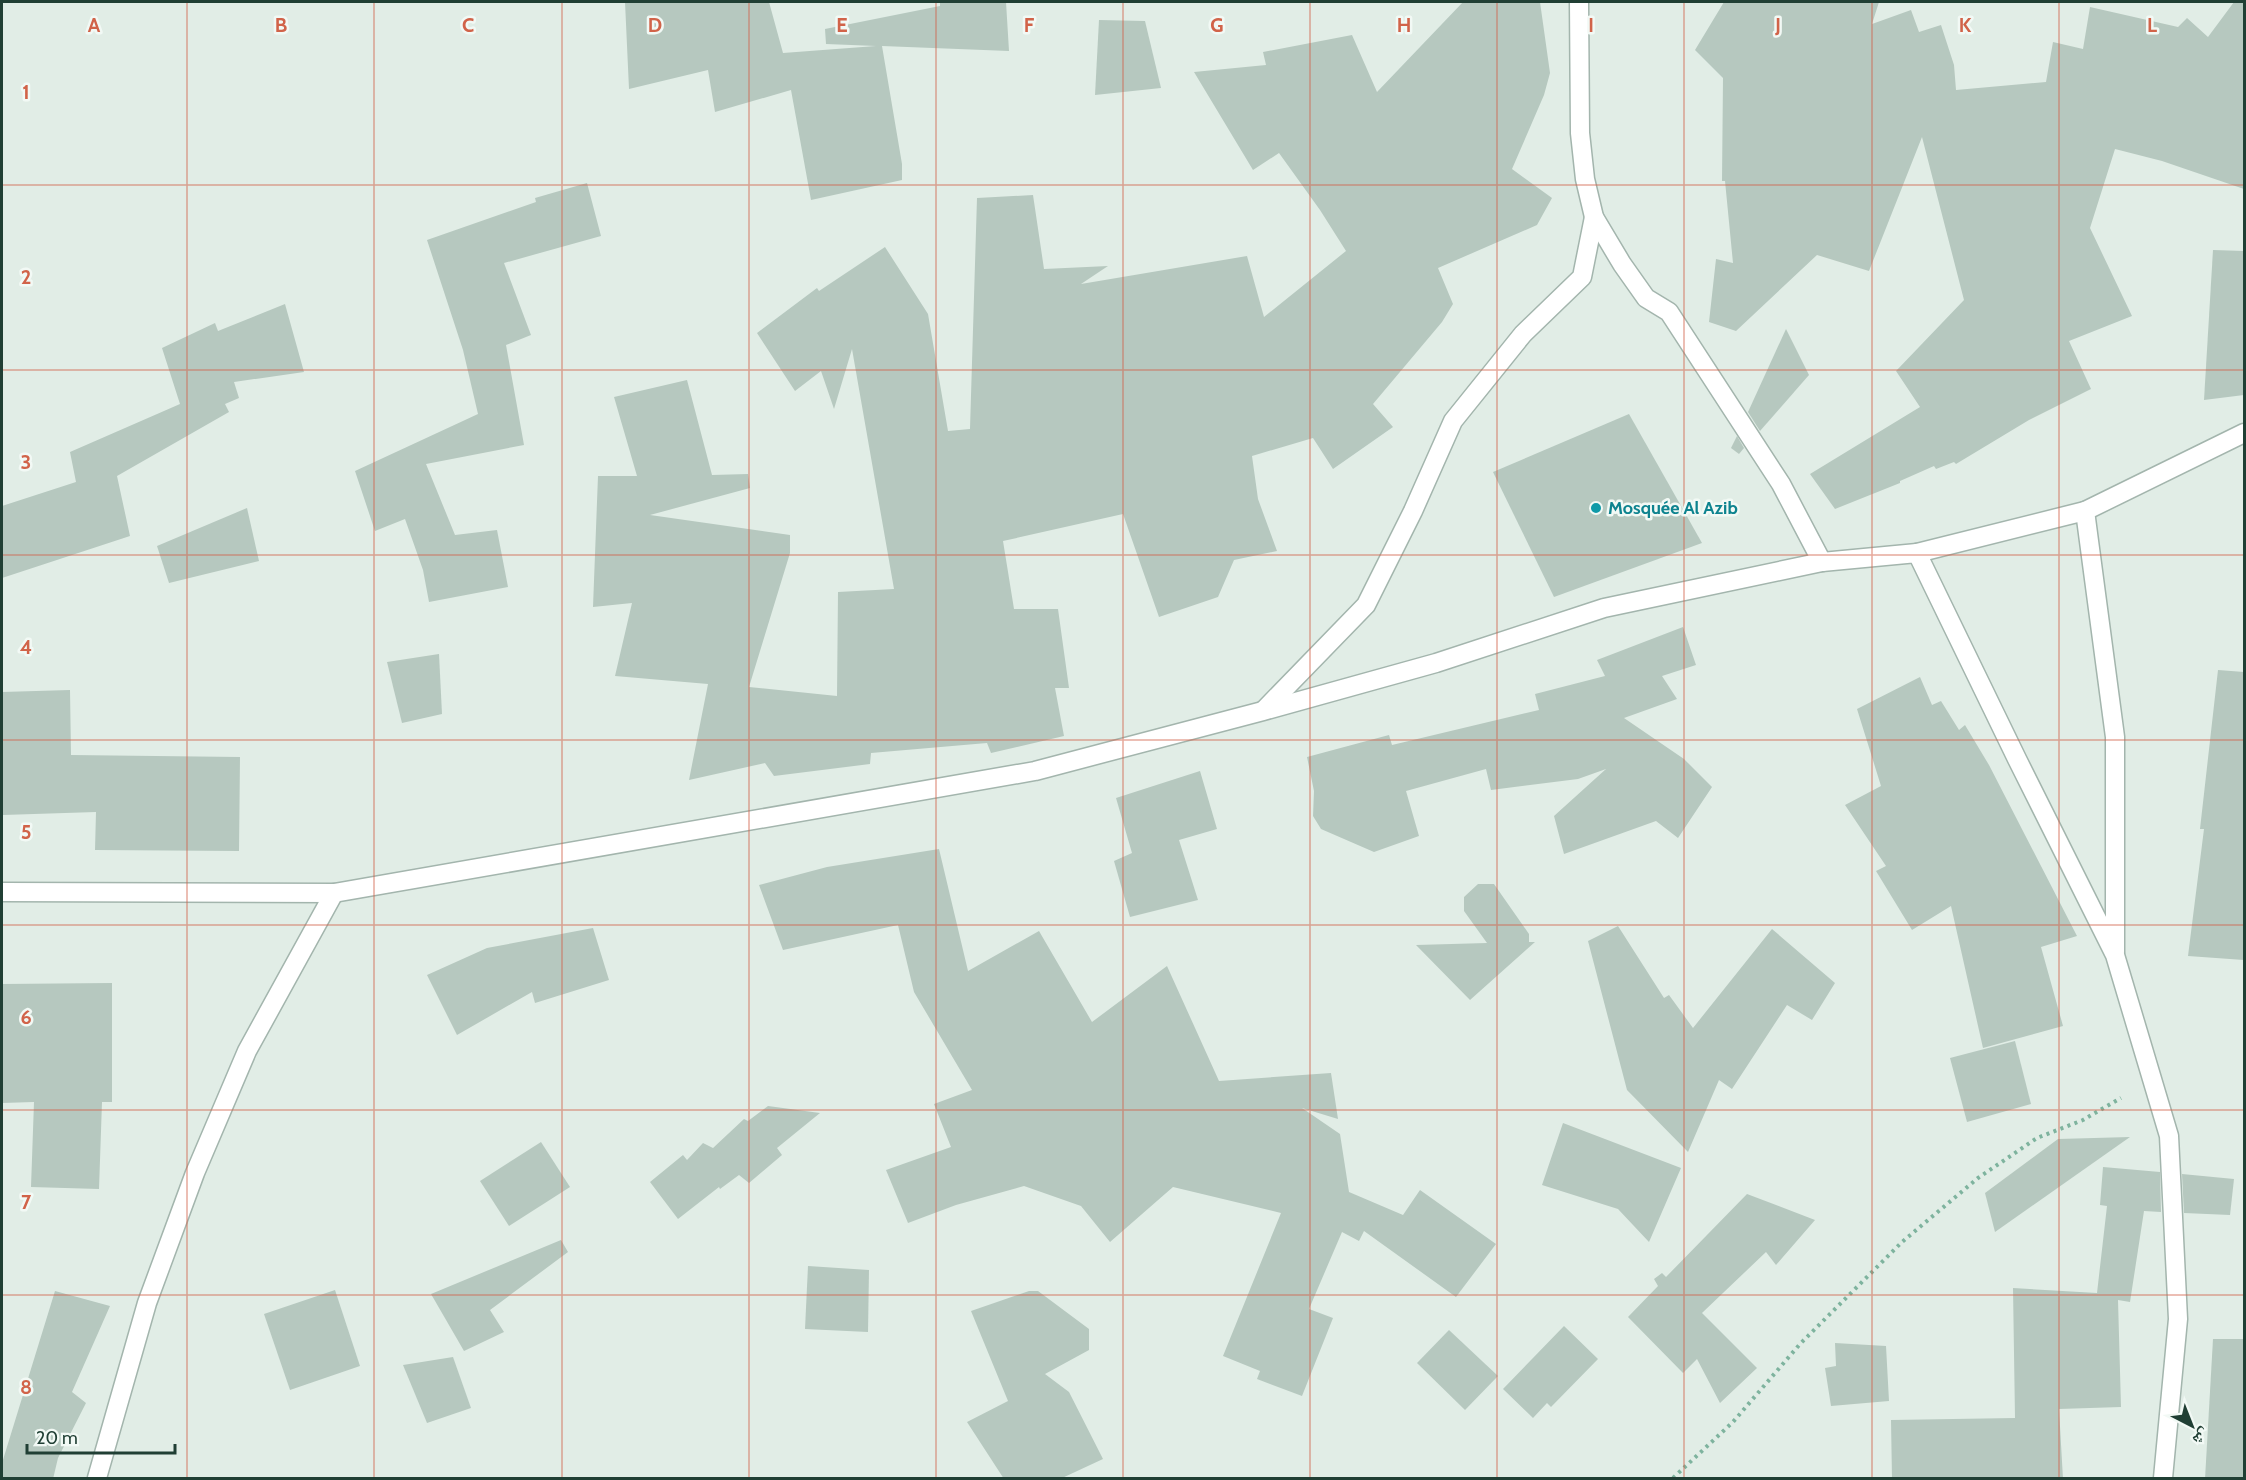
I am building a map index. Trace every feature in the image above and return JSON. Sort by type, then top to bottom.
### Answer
[{"type":"street","points":[[1579,2],[1580,133],[1585,178],[1594,217],[1622,264],[1646,298],[1669,312],[1781,484],[1822,562]]},
{"type":"street","points":[[1263,711],[1366,605],[1413,512],[1453,421],[1523,334],[1582,277],[1594,217]]},
{"type":"street","points":[[2,892],[334,892],[1035,771],[1436,663],[1604,608],[1822,562],[1917,553],[2085,511],[2244,433]]},
{"type":"street","points":[[2085,511],[2115,737],[2115,955]]},
{"type":"street","points":[[1917,553],[2115,955],[2169,1136],[2178,1320],[2163,1479]]},
{"type":"street","points":[[97,1479],[147,1304],[195,1173],[247,1051],[334,892]]},
{"type":"path","points":[[1673,1479],[1733,1422],[1800,1344],[1910,1235],[1978,1178],[2037,1138],[2084,1120],[2152,1079]]},
{"type":"building","points":[[625,2],[769,2],[783,53],[876,46],[826,44],[825,29],[940,6],[940,2],[1006,2],[1009,51],[882,46],[902,164],[902,180],[811,200],[791,90],[715,112],[708,70],[629,89]]},
{"type":"building","points":[[1463,2],[1540,2],[1550,73],[1544,95],[1512,169],[1552,198],[1537,225],[1438,268],[1453,304],[1442,322],[1373,404],[1393,427],[1333,469],[1313,438],[1252,456],[1258,499],[1277,551],[1234,560],[1218,597],[1159,617],[1123,514],[1003,541],[1014,609],[1058,609],[1069,688],[1055,688],[1064,736],[991,753],[987,743],[871,753],[870,764],[774,776],[765,763],[689,780],[708,684],[615,676],[632,603],[593,607],[598,476],[637,476],[614,397],[687,380],[712,475],[748,474],[750,488],[650,515],[790,535],[790,553],[749,687],[837,696],[838,592],[894,589],[852,349],[834,409],[821,371],[795,391],[757,333],[817,288],[819,291],[885,247],[928,314],[948,431],[970,429],[977,198],[1033,195],[1044,269],[1108,266],[1081,284],[1247,256],[1264,317],[1346,251],[1279,153],[1253,170],[1194,72],[1266,65],[1263,52],[1352,35],[1377,92]]},
{"type":"building","points":[[1724,2],[1879,2],[1872,24],[1911,10],[1919,32],[1941,25],[1954,65],[1956,90],[2046,82],[2053,42],[2083,49],[2090,7],[2178,27],[2187,18],[2208,37],[2234,2],[2244,2],[2244,189],[2162,161],[2115,149],[2090,228],[2132,316],[2069,341],[2091,389],[2029,420],[1956,464],[1954,462],[1936,469],[1934,466],[1900,483],[1835,509],[1810,474],[1920,407],[1896,371],[1964,300],[1922,137],[1869,271],[1817,255],[1736,331],[1709,322],[1716,259],[1733,263],[1725,181],[1722,181],[1723,78],[1695,50]]},
{"type":"building","points":[[1099,20],[1145,21],[1161,88],[1095,95]]},
{"type":"building","points":[[587,183],[601,236],[504,263],[531,335],[506,345],[524,445],[426,464],[455,535],[497,530],[508,587],[429,602],[423,570],[405,519],[375,531],[355,471],[478,414],[463,350],[427,240],[536,202],[535,198]]},
{"type":"building","points":[[2213,250],[2244,251],[2244,395],[2204,400]]},
{"type":"building","points":[[285,304],[304,372],[234,382],[239,398],[225,404],[229,412],[117,476],[130,536],[2,578],[2,506],[76,482],[70,452],[180,404],[162,348],[215,323],[218,331]]},
{"type":"building","points":[[1786,329],[1809,375],[1760,431],[1748,412]]},
{"type":"building","name":"Mosquée Al Azib","points":[[1629,414],[1702,543],[1554,597],[1493,472]]},
{"type":"building","points":[[1737,436],[1744,448],[1739,454],[1731,448]]},
{"type":"building","points":[[247,508],[259,561],[169,583],[157,546]]},
{"type":"building","points":[[1683,627],[1696,665],[1662,676],[1677,699],[1624,718],[1684,759],[1712,787],[1678,838],[1656,821],[1564,854],[1554,816],[1606,769],[1578,779],[1491,790],[1486,769],[1406,791],[1419,836],[1374,852],[1321,829],[1313,816],[1314,791],[1307,757],[1389,735],[1392,745],[1539,710],[1535,694],[1605,676],[1597,660]]},
{"type":"building","points":[[439,654],[442,714],[402,723],[387,662]]},
{"type":"building","points":[[2218,670],[2244,672],[2244,960],[2188,956],[2204,829],[2200,829]]},
{"type":"building","points":[[1920,677],[1932,705],[1941,701],[1959,730],[1965,725],[1989,765],[2077,936],[2041,947],[2063,1026],[1983,1048],[1951,906],[1912,930],[1876,871],[1886,866],[1845,805],[1881,786],[1857,709]]},
{"type":"building","points":[[70,690],[71,755],[240,757],[239,851],[95,850],[96,812],[3,815],[2,692]]},
{"type":"building","points":[[1200,771],[1217,829],[1179,840],[1198,900],[1130,917],[1114,861],[1132,853],[1116,798]]},
{"type":"building","points":[[939,849],[968,971],[1039,931],[1092,1022],[1167,966],[1219,1081],[1331,1073],[1338,1119],[1302,1108],[1340,1134],[1349,1192],[1403,1215],[1420,1190],[1496,1244],[1456,1297],[1364,1231],[1359,1241],[1342,1232],[1309,1309],[1333,1318],[1302,1396],[1257,1379],[1260,1371],[1223,1356],[1281,1213],[1173,1187],[1110,1242],[1081,1206],[1024,1186],[956,1205],[908,1223],[886,1170],[951,1147],[934,1104],[972,1090],[914,992],[898,925],[783,950],[759,885],[827,867]]},
{"type":"building","points":[[1478,884],[1494,884],[1529,934],[1529,942],[1535,942],[1470,1000],[1416,945],[1487,943],[1464,911],[1464,897]]},
{"type":"building","points":[[1618,926],[1664,998],[1669,995],[1693,1028],[1772,929],[1835,983],[1812,1020],[1787,1005],[1732,1089],[1719,1080],[1688,1152],[1627,1090],[1588,941]]},
{"type":"building","points":[[593,928],[609,980],[535,1003],[532,992],[457,1035],[427,975],[487,948]]},
{"type":"building","points":[[112,983],[112,1102],[102,1102],[99,1189],[31,1187],[34,1102],[2,1103],[2,984]]},
{"type":"building","points":[[2015,1041],[2031,1104],[1967,1122],[1950,1058]]},
{"type":"building","points":[[768,1106],[820,1113],[777,1148],[782,1155],[749,1183],[739,1175],[720,1189],[719,1187],[678,1219],[650,1182],[683,1155],[687,1160],[703,1143],[713,1148],[744,1119],[748,1121]]},
{"type":"building","points":[[1563,1123],[1681,1168],[1649,1242],[1618,1209],[1542,1185]]},
{"type":"building","points":[[2130,1137],[1995,1232],[1985,1193],[2058,1139]]},
{"type":"building","points":[[541,1142],[570,1187],[509,1226],[480,1181]]},
{"type":"building","points":[[2103,1167],[2160,1172],[2161,1212],[2144,1211],[2130,1302],[2118,1300],[2121,1407],[2059,1409],[2063,1479],[1892,1479],[1891,1420],[2015,1418],[2013,1288],[2097,1293],[2107,1206],[2100,1205]]},
{"type":"building","points":[[2182,1174],[2234,1179],[2230,1215],[2184,1213]]},
{"type":"building","points":[[1747,1194],[1815,1220],[1776,1265],[1766,1252],[1702,1313],[1757,1368],[1720,1403],[1697,1359],[1683,1373],[1628,1317],[1658,1286],[1654,1279],[1662,1273],[1666,1277]]},
{"type":"building","points":[[561,1240],[568,1252],[490,1310],[504,1332],[464,1351],[431,1294]]},
{"type":"building","points":[[808,1266],[869,1270],[868,1332],[805,1329]]},
{"type":"building","points":[[335,1290],[360,1366],[290,1390],[264,1314]]},
{"type":"building","points":[[55,1291],[110,1306],[72,1392],[86,1403],[58,1458],[53,1479],[2,1479],[2,1463]]},
{"type":"building","points":[[1029,1291],[1038,1291],[1089,1329],[1089,1350],[1045,1374],[1069,1392],[1103,1459],[1060,1479],[1004,1479],[967,1422],[1008,1401],[971,1311]]},
{"type":"building","points":[[1564,1326],[1598,1359],[1551,1407],[1547,1403],[1533,1418],[1503,1389]]},
{"type":"building","points":[[1449,1330],[1498,1376],[1465,1410],[1417,1363]]},
{"type":"building","points":[[2213,1339],[2244,1339],[2244,1479],[2205,1479]]},
{"type":"building","points":[[1835,1343],[1886,1346],[1889,1401],[1831,1406],[1825,1368],[1836,1366]]},
{"type":"building","points":[[453,1357],[471,1408],[427,1423],[403,1365]]},
{"type":"place","name":"Mosquée Al Azib","points":[[1596,508]]}]
